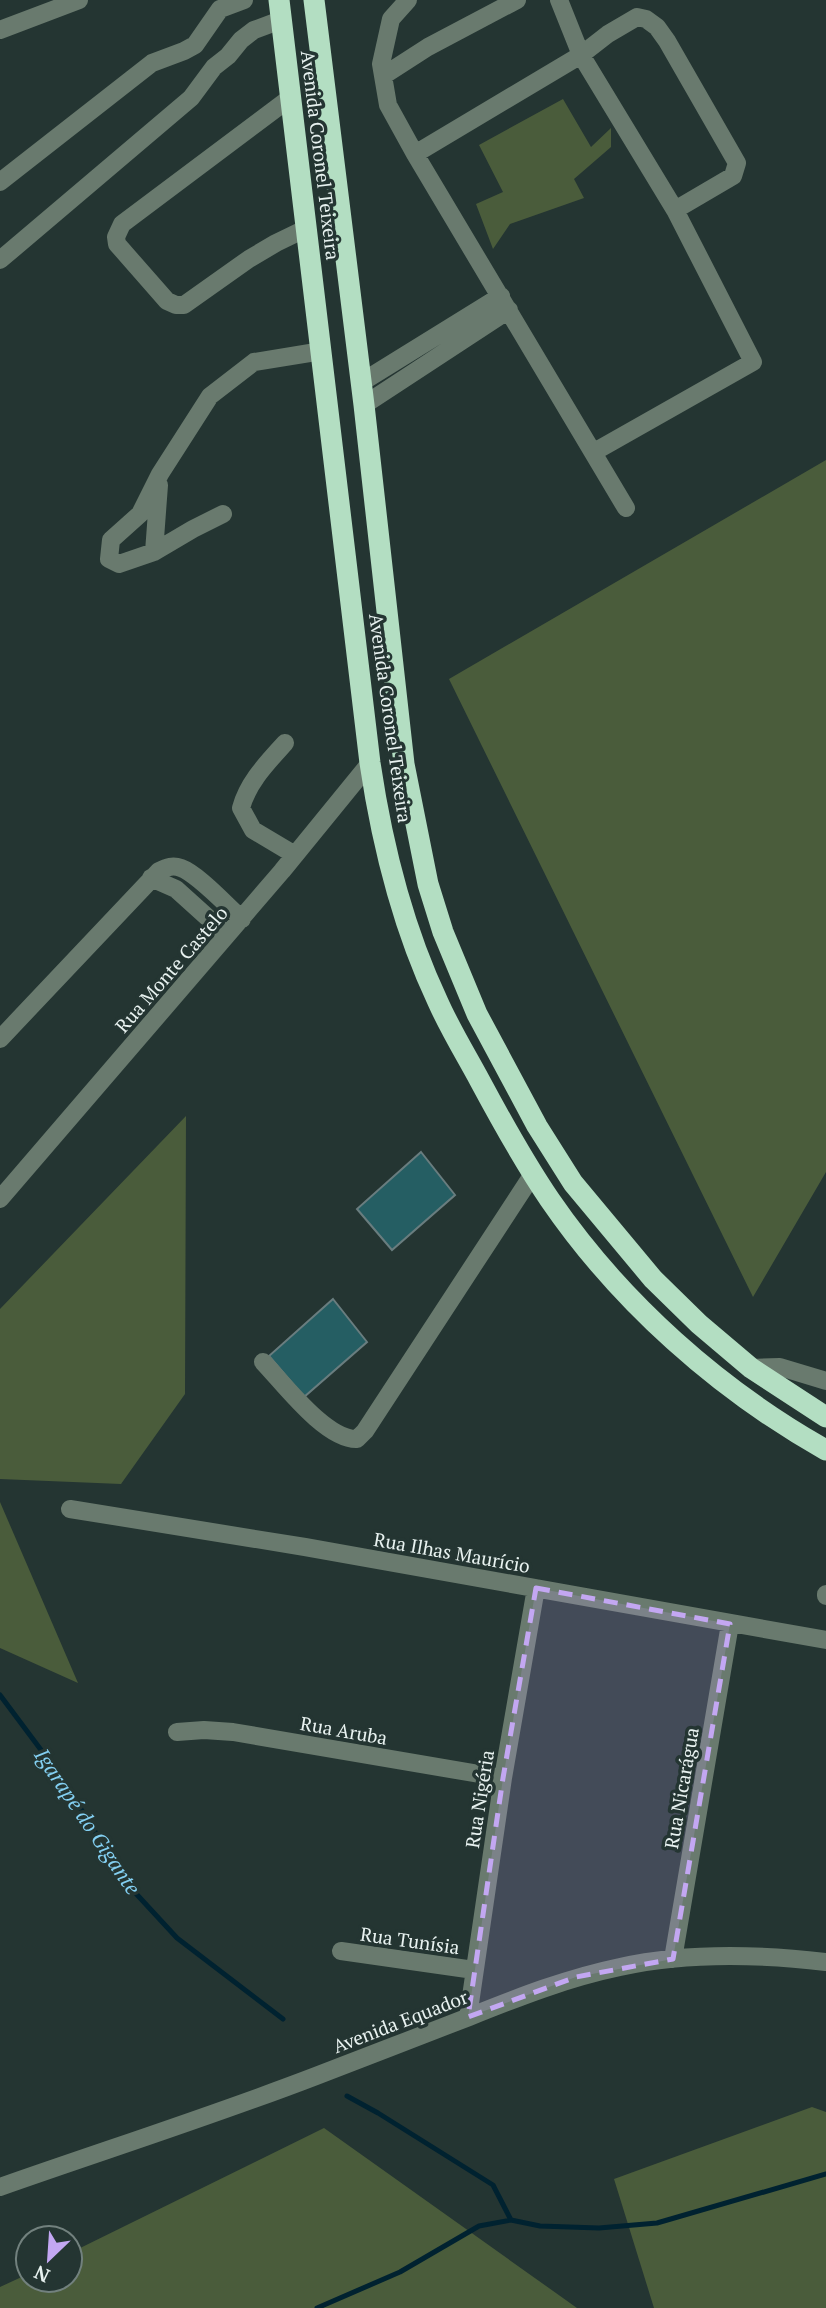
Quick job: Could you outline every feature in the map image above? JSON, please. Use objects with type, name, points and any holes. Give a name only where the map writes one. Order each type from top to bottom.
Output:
[{"type":"highway","name":"Avenida Coronel Teixeira","points":[[314,0],[365,405],[404,764],[428,884],[457,968],[483,1025],[537,1126],[573,1183],[653,1279],[699,1324],[751,1368],[826,1417]]},
{"type":"highway","name":"Avenida Coronel Teixeira","points":[[280,10],[370,763],[376,801],[413,938],[438,1002],[533,1174],[600,1264],[643,1311],[690,1354],[783,1426],[826,1450]]},
{"type":"street","points":[[0,30],[79,0]]},
{"type":"street","points":[[0,182],[152,63],[195,45],[220,9],[244,0]]},
{"type":"street","points":[[408,0],[391,19],[381,64],[388,105],[626,509]]},
{"type":"street","points":[[383,76],[428,47],[517,0]]},
{"type":"street","points":[[559,0],[581,55],[675,210],[753,362],[593,452]]},
{"type":"street","points":[[0,260],[191,98],[214,67],[228,56],[241,40],[280,10]]},
{"type":"street","points":[[415,154],[581,55],[608,34],[637,18],[646,19],[657,27],[667,41],[737,163],[733,176],[675,210]]},
{"type":"street","points":[[290,98],[122,225],[116,237],[117,244],[167,301],[184,306],[249,259],[307,228]]},
{"type":"street","points":[[362,382],[505,303]]},
{"type":"street","points":[[365,405],[505,303]]},
{"type":"street","points":[[223,514],[154,552],[119,564],[109,559],[111,540],[140,514],[160,474],[210,396],[254,362],[322,351]]},
{"type":"street","points":[[154,552],[160,474]]},
{"type":"street","points":[[285,743],[245,794],[241,808],[253,830],[295,855]]},
{"type":"street","name":"Rua Monte Castelo","points":[[0,1199],[242,919],[370,763]]},
{"type":"street","points":[[0,1039],[151,878],[168,867],[178,867],[189,872],[242,919]]},
{"type":"street","points":[[151,878],[176,889],[227,935]]},
{"type":"street","points":[[263,1362],[318,1420],[348,1439],[358,1439],[533,1174]]},
{"type":"street","points":[[751,1368],[780,1367],[826,1381]]},
{"type":"street","name":"Rua Ilhas Maurício","points":[[70,1509],[305,1546],[826,1640]]},
{"type":"street","name":"Rua Nigéria","points":[[468,2017],[503,1778],[536,1588]]},
{"type":"street","name":"Rua Nicarágua","points":[[673,1959],[730,1624]]},
{"type":"street","name":"Rua Aruba","points":[[177,1732],[233,1732],[503,1778]]},
{"type":"street","name":"Rua Tunísia","points":[[341,1951],[474,1970]]},
{"type":"street","name":"Avenida Equador","points":[[0,2187],[316,2076],[522,1995],[576,1977],[622,1966],[673,1959],[735,1956],[826,1962]]},
{"type":"highlighted area","points":[[536,1588],[730,1624],[673,1959],[576,1977],[468,2017],[503,1778]]},
{"type":"green space","points":[[563,99],[591,147],[611,128],[611,147],[574,179],[584,198],[510,224],[493,249],[476,204],[503,192],[479,145]]},
{"type":"green space","points":[[826,460],[826,1172],[753,1297],[449,679]]},
{"type":"green space","points":[[186,1116],[185,1394],[121,1484],[0,1479],[0,1309]]},
{"type":"green space","points":[[0,1502],[78,1683],[0,1648]]},
{"type":"green space","points":[[812,2107],[826,2112],[826,2308],[654,2308],[614,2179]]},
{"type":"green space","points":[[324,2128],[577,2308],[0,2308],[0,2287],[14,2280],[14,2294],[84,2294],[84,2246]]},
{"type":"building","points":[[421,1152],[455,1195],[392,1250],[357,1209]]},
{"type":"building","points":[[333,1299],[367,1342],[304,1397],[269,1356]]},
{"type":"waterway","name":"Igarapé do Gigante","points":[[0,1695],[59,1774],[129,1886],[177,1938],[283,2019]]},
{"type":"waterway","points":[[347,2096],[493,2185],[511,2220]]},
{"type":"waterway","points":[[317,2308],[400,2272],[479,2226],[511,2220],[540,2226],[599,2228],[657,2223],[826,2174]]}]
